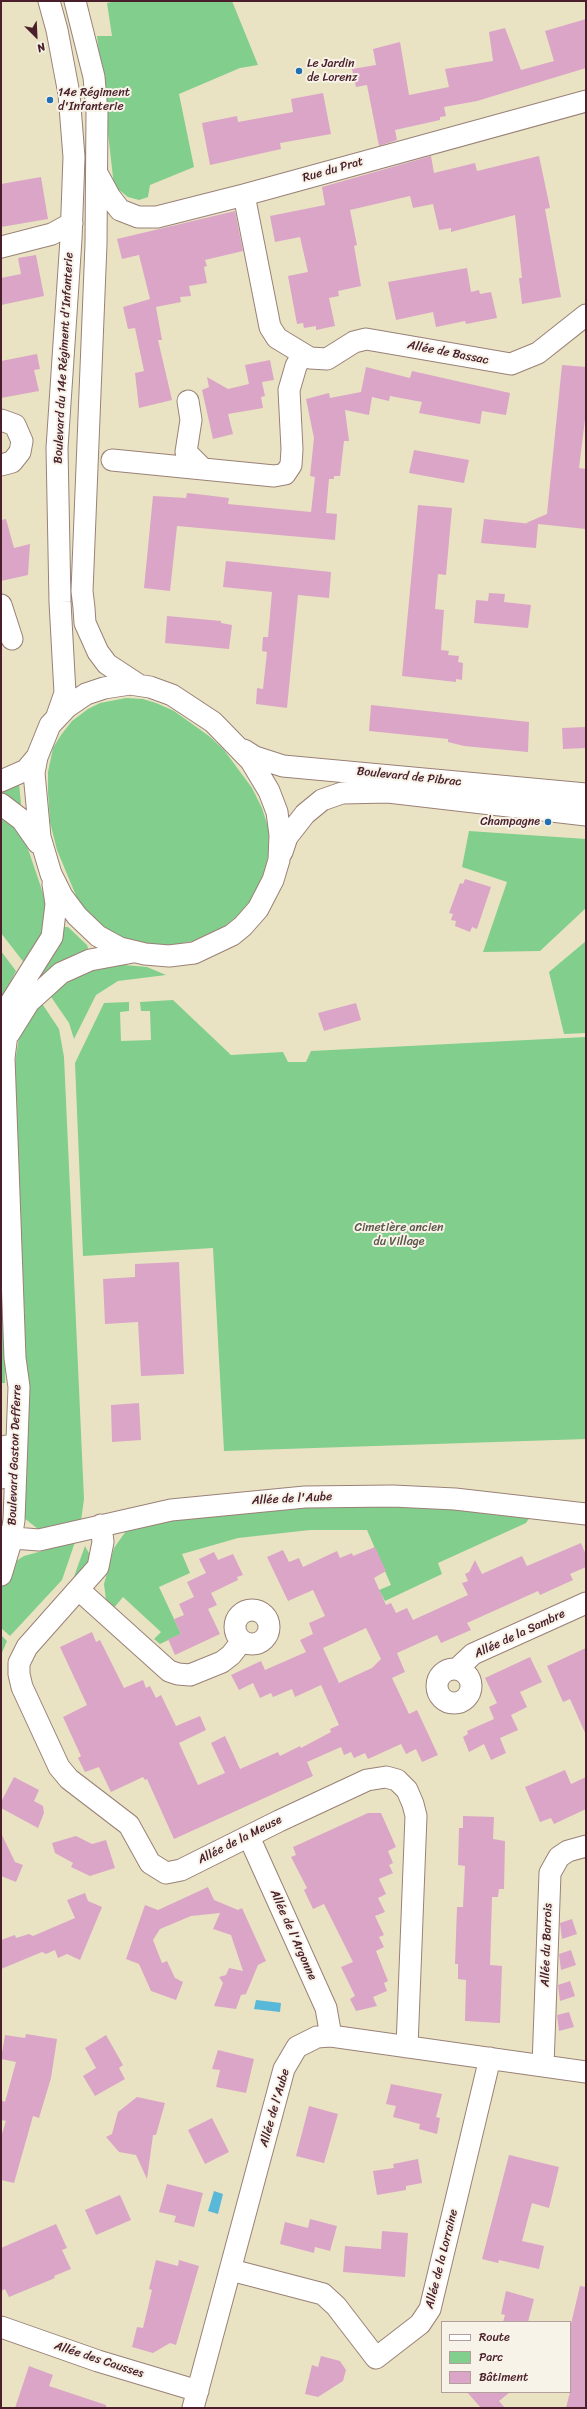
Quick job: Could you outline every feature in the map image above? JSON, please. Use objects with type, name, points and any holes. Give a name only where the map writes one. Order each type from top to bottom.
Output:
[{"type":"street","name":"Boulevard du 14e Régiment d'Infanterie","points":[[49,1],[57,30],[69,94],[74,157],[72,223],[56,448],[60,602],[65,693],[58,716]]},
{"type":"street","points":[[75,1],[94,77],[97,112],[98,175],[82,597],[85,623],[98,652],[107,664],[141,686]]},
{"type":"street","name":"Rue du Prat","points":[[98,175],[114,204],[126,213],[138,217],[174,213],[586,101]]},
{"type":"street","name":"Allée de Bassac","points":[[244,195],[270,327],[277,338],[302,355],[316,360],[327,359],[354,342],[366,338],[511,364],[538,353],[586,315]]},
{"type":"street","points":[[1,247],[52,234],[72,223]]},
{"type":"street","points":[[112,460],[274,476],[282,475],[288,471],[291,465],[292,449],[289,390],[296,366],[302,355]]},
{"type":"street","points":[[188,401],[192,420],[186,452],[203,469]]},
{"type":"street","points":[[1,420],[10,422],[19,430],[22,446],[12,462],[1,465]]},
{"type":"street","points":[[22,446],[56,448]]},
{"type":"street","points":[[1,605],[12,639]]},
{"type":"street","points":[[1,781],[26,770],[36,757],[44,737],[58,716],[71,704],[95,690],[117,685],[141,686],[161,690],[184,701],[213,722],[237,745],[258,771],[274,804],[280,834],[279,860],[273,880],[258,908],[242,926],[222,941],[194,953],[180,955],[134,952],[109,943],[88,928],[69,907],[51,874],[43,851],[34,795],[36,757]]},
{"type":"street","name":"Boulevard de Pibrac","points":[[237,745],[255,757],[283,766],[586,794]]},
{"type":"street","name":"Boulevard de Pibrac","points":[[279,860],[287,837],[305,814],[322,800],[342,793],[388,792],[586,815]]},
{"type":"street","points":[[1,804],[22,820],[43,851]]},
{"type":"street","name":"Boulevard Gaston Defferre","points":[[1,1575],[6,1538],[14,1520],[19,1387],[15,1358],[4,1077],[4,1040],[11,1002],[52,937],[56,904],[51,874]]},
{"type":"street","name":"Boulevard Gaston Defferre","points":[[4,1040],[29,1002],[61,973],[90,960],[134,952]]},
{"type":"street","name":"Boulevard Gaston Defferre","points":[[1,1478],[3,1447],[15,1358]]},
{"type":"street","name":"Allée de l'Aube","points":[[6,1538],[39,1540],[101,1524],[171,1510],[217,1504],[338,1496],[455,1500],[586,1514]]},
{"type":"street","name":"Allée de la Meuse","points":[[101,1524],[103,1542],[101,1562],[79,1590],[27,1647],[20,1658],[18,1668],[22,1687],[63,1773],[128,1825],[150,1863],[160,1871],[173,1872],[181,1870],[367,1780],[378,1777],[391,1778],[407,1790],[416,1816],[407,2047]]},
{"type":"street","points":[[79,1590],[168,1671],[184,1676],[195,1674],[227,1659],[242,1641]]},
{"type":"street","name":"Allée de la Sambre","points":[[457,1669],[473,1654],[586,1604]]},
{"type":"street","name":"Allée de l'Argonne","points":[[249,1837],[326,2008],[332,2036]]},
{"type":"street","name":"Allée du Barrois","points":[[543,2066],[550,1873],[556,1861],[564,1854],[586,1846]]},
{"type":"street","name":"Allée de l'Aube","points":[[196,2399],[288,2060],[304,2042],[317,2037],[332,2036],[586,2072]]},
{"type":"street","name":"Allée de la Lorraine","points":[[231,2270],[323,2294],[336,2306],[376,2358],[420,2324],[430,2309],[490,2058]]},
{"type":"street","name":"Allée des Causses","points":[[1,2327],[98,2361],[196,2399]]},
{"type":"green space","points":[[116,1],[232,1],[258,65],[240,68],[179,94],[194,167],[150,185],[148,197],[139,200],[128,197],[114,186],[97,36],[112,36],[107,3]]},
{"type":"green space","points":[[126,698],[143,699],[174,711],[209,736],[224,750],[252,788],[262,808],[269,830],[268,856],[263,880],[251,900],[237,916],[215,934],[199,940],[166,946],[150,945],[118,937],[105,929],[85,909],[77,898],[57,850],[50,822],[48,792],[48,772],[53,748],[72,721],[88,709],[100,703]]},
{"type":"green space","points":[[19,783],[20,805],[1,796],[1,787]]},
{"type":"green space","points":[[1,810],[25,840],[47,905],[45,928],[25,964],[1,933]]},
{"type":"green space","points":[[469,831],[586,839],[586,908],[540,951],[483,952],[507,882],[462,867]]},
{"type":"green space","points":[[63,927],[68,927],[87,945],[89,951],[41,976]]},
{"type":"green space","points":[[586,941],[586,1033],[564,1034],[549,972]]},
{"type":"green space","points":[[1,951],[16,971],[1,1000]]},
{"type":"green space","points":[[124,965],[147,967],[166,975],[118,981],[96,995],[74,1039],[69,1023],[47,991],[61,981],[104,966]]},
{"type":"green space","points":[[39,999],[59,1029],[64,1057],[84,1499],[81,1521],[49,1529],[38,1529],[24,1518],[25,1324],[14,1068],[20,1032]]},
{"type":"green space","name":"Cimetière ancien du Village","points":[[173,1000],[231,1055],[283,1052],[288,1062],[306,1062],[311,1051],[586,1037],[586,1439],[224,1451],[213,1248],[83,1256],[75,1063],[104,1003],[129,1002],[129,1011],[120,1012],[121,1041],[151,1040],[150,1011],[141,1011],[140,1002]]},
{"type":"green space","points":[[1,1232],[6,1336],[5,1383],[1,1383]]},
{"type":"green space","points":[[322,1505],[434,1507],[530,1517],[526,1523],[438,1563],[442,1574],[385,1601],[379,1590],[391,1585],[367,1530],[310,1530],[238,1538],[182,1554],[190,1573],[159,1587],[181,1634],[160,1644],[154,1639],[161,1632],[123,1597],[113,1609],[106,1600],[104,1584],[114,1548],[126,1531],[155,1522]]},
{"type":"green space","points":[[75,1542],[62,1580],[10,1636],[1,1628],[1,1589],[13,1563],[24,1556]]},
{"type":"green space","points":[[85,1546],[91,1557],[90,1563],[71,1585]]},
{"type":"green space","points":[[1,1635],[7,1641],[1,1655]]},
{"type":"water","points":[[256,2000],[281,2003],[280,2012],[254,2009]]},
{"type":"water","points":[[214,2191],[223,2194],[218,2214],[208,2211]]},
{"type":"building","points":[[586,19],[586,68],[477,101],[444,107],[446,116],[440,117],[440,120],[395,130],[397,140],[379,146],[367,85],[356,87],[352,69],[376,65],[373,49],[400,42],[409,95],[449,87],[445,69],[493,61],[489,32],[505,28],[521,70],[554,61],[545,31]]},
{"type":"building","points":[[323,93],[331,134],[280,143],[281,149],[210,165],[202,123],[237,116],[238,122],[293,112],[291,99]]},
{"type":"building","points":[[431,156],[434,173],[475,163],[477,171],[539,156],[550,208],[545,209],[561,297],[522,304],[519,278],[522,278],[515,215],[451,232],[451,228],[439,230],[433,204],[413,208],[410,196],[350,210],[357,245],[354,246],[361,286],[338,291],[339,296],[329,298],[335,326],[316,330],[316,326],[304,328],[303,323],[297,324],[288,276],[308,272],[300,237],[275,242],[270,216],[325,205],[322,187]]},
{"type":"building","points":[[41,177],[48,219],[1,227],[1,184]]},
{"type":"building","points":[[235,211],[243,251],[205,260],[207,266],[204,267],[207,283],[189,286],[191,296],[180,297],[181,302],[156,307],[162,340],[158,340],[172,400],[139,408],[135,373],[144,371],[135,328],[128,329],[123,307],[150,299],[139,255],[122,259],[117,239]]},
{"type":"building","points":[[36,255],[44,296],[1,305],[1,278],[21,274],[18,258]]},
{"type":"building","points":[[467,268],[471,292],[479,290],[480,294],[491,292],[497,318],[466,324],[465,321],[436,327],[433,312],[396,320],[388,282]]},
{"type":"building","points":[[37,354],[40,369],[34,370],[39,391],[1,398],[1,361]]},
{"type":"building","points":[[270,360],[274,380],[262,382],[265,396],[261,397],[263,408],[228,414],[233,434],[213,439],[202,390],[209,387],[207,377],[228,389],[249,384],[245,365]]},
{"type":"building","points":[[562,365],[586,367],[586,411],[579,468],[586,469],[586,529],[538,524],[536,548],[481,543],[484,519],[532,524],[526,523],[547,514]]},
{"type":"building","points":[[366,367],[410,378],[412,371],[510,393],[506,415],[482,411],[480,424],[419,413],[422,402],[390,396],[389,401],[372,397],[369,415],[345,410],[349,441],[344,441],[340,476],[334,476],[334,479],[329,479],[326,513],[337,514],[335,540],[177,526],[170,591],[144,588],[153,496],[186,498],[187,493],[229,498],[228,504],[311,512],[315,477],[310,476],[314,438],[306,399],[329,393],[330,398],[361,392]]},
{"type":"building","points":[[414,450],[469,460],[464,483],[409,473]]},
{"type":"building","points":[[418,505],[452,508],[446,575],[438,574],[435,609],[444,610],[441,650],[449,651],[448,655],[459,656],[458,662],[463,663],[462,680],[456,679],[456,682],[402,676]]},
{"type":"building","points":[[6,519],[14,548],[30,544],[28,575],[1,581],[1,520]]},
{"type":"building","points":[[226,561],[331,572],[329,598],[298,595],[287,708],[256,704],[257,688],[263,689],[267,652],[262,651],[263,637],[268,637],[272,592],[223,587]]},
{"type":"building","points":[[489,593],[505,594],[504,602],[531,605],[528,628],[474,623],[476,600],[488,601]]},
{"type":"building","points":[[167,616],[221,621],[221,623],[232,625],[229,649],[165,643]]},
{"type":"building","points":[[371,705],[529,722],[528,752],[464,746],[448,742],[448,739],[369,731]]},
{"type":"building","points":[[586,727],[586,748],[563,749],[562,728]]},
{"type":"building","points":[[465,879],[491,887],[477,929],[472,927],[470,932],[455,926],[456,921],[451,920],[453,914],[449,913],[460,883],[463,884]]},
{"type":"building","points":[[356,1003],[361,1020],[324,1031],[318,1013]]},
{"type":"building","points":[[179,1262],[184,1374],[141,1376],[138,1322],[105,1324],[103,1279],[135,1277],[135,1264]]},
{"type":"building","points":[[139,1403],[141,1440],[112,1442],[111,1405]]},
{"type":"building","points":[[581,1543],[586,1555],[586,1567],[570,1574],[573,1580],[540,1595],[538,1591],[467,1623],[471,1630],[441,1643],[437,1635],[397,1653],[405,1672],[392,1678],[409,1714],[417,1710],[438,1755],[422,1762],[416,1749],[406,1754],[401,1744],[368,1759],[365,1753],[354,1758],[351,1752],[344,1755],[341,1747],[307,1762],[313,1776],[174,1839],[147,1779],[145,1780],[143,1777],[111,1792],[99,1767],[85,1772],[78,1758],[81,1756],[63,1717],[87,1705],[60,1647],[92,1632],[96,1642],[100,1640],[124,1688],[143,1680],[146,1688],[150,1686],[156,1698],[161,1695],[176,1726],[200,1716],[206,1730],[179,1743],[198,1785],[225,1773],[211,1743],[225,1736],[240,1769],[278,1752],[280,1756],[300,1746],[301,1748],[331,1732],[330,1729],[339,1725],[321,1685],[295,1697],[292,1689],[273,1697],[271,1693],[260,1698],[253,1683],[239,1690],[231,1675],[261,1661],[265,1670],[306,1652],[300,1640],[313,1634],[309,1623],[325,1616],[313,1590],[288,1601],[267,1557],[283,1550],[289,1562],[299,1558],[303,1567],[337,1551],[340,1558],[352,1553],[353,1556],[375,1547],[386,1571],[374,1578],[386,1605],[391,1603],[396,1613],[407,1608],[413,1620],[468,1595],[462,1583],[468,1581],[465,1574],[469,1572],[475,1560],[482,1574],[522,1556],[527,1566]],"holes":[[[366,1628],[381,1659],[372,1668],[339,1683],[323,1648]]]},
{"type":"building","points":[[214,1552],[218,1560],[233,1554],[243,1575],[237,1577],[238,1580],[211,1593],[217,1605],[208,1609],[220,1634],[175,1655],[168,1639],[181,1634],[174,1619],[184,1615],[179,1604],[194,1597],[187,1582],[206,1573],[199,1559]]},
{"type":"building","points":[[586,1648],[586,1735],[570,1699],[563,1702],[547,1666]]},
{"type":"building","points":[[530,1657],[542,1682],[520,1692],[527,1707],[511,1715],[518,1730],[500,1738],[506,1753],[491,1760],[484,1744],[469,1752],[463,1737],[468,1734],[467,1731],[494,1719],[489,1707],[497,1703],[485,1678]]},
{"type":"building","points":[[565,1770],[571,1784],[586,1777],[586,1809],[554,1824],[551,1818],[540,1822],[525,1787]]},
{"type":"building","points":[[14,1777],[39,1790],[34,1801],[43,1806],[44,1813],[38,1828],[1,1808],[1,1802]]},
{"type":"building","points":[[368,1813],[381,1813],[396,1847],[388,1851],[393,1863],[389,1865],[393,1873],[379,1879],[386,1894],[378,1898],[385,1912],[375,1916],[384,1935],[379,1937],[384,1947],[376,1951],[388,1981],[384,1983],[387,1991],[373,1997],[377,2006],[356,2011],[350,1999],[355,1996],[341,1967],[353,1962],[324,1904],[313,1909],[304,1890],[307,1888],[291,1857],[296,1855],[293,1847]]},
{"type":"building","points":[[463,1816],[494,1817],[493,1839],[505,1841],[504,1889],[499,1889],[498,1897],[492,1897],[490,1965],[502,1966],[500,2023],[465,2021],[466,1980],[458,1979],[458,1964],[455,1964],[457,1907],[463,1907],[465,1866],[458,1865],[459,1828],[463,1828]]},
{"type":"building","points":[[1,1833],[15,1862],[23,1865],[16,1882],[1,1876]]},
{"type":"building","points":[[76,1836],[92,1844],[106,1840],[115,1868],[90,1876],[71,1867],[73,1863],[55,1853],[52,1843]]},
{"type":"building","points":[[208,1887],[214,1900],[238,1910],[242,1908],[266,1961],[258,1965],[246,1994],[241,1995],[236,2009],[214,2006],[223,1983],[219,1977],[226,1975],[229,1968],[243,1971],[231,1935],[213,1929],[220,1913],[191,1916],[160,1929],[153,1940],[162,1963],[167,1961],[175,1978],[183,1982],[176,2000],[151,1991],[139,1964],[126,1959],[145,1905],[158,1910]]},
{"type":"building","points":[[85,1893],[88,1901],[102,1907],[80,1960],[67,1954],[58,1958],[55,1950],[46,1954],[42,1952],[1,1969],[1,1940],[15,1935],[16,1938],[29,1934],[33,1936],[75,1918],[67,1900]]},
{"type":"building","points":[[572,1919],[577,1934],[562,1939],[560,1923]]},
{"type":"building","points":[[571,1950],[576,1965],[561,1970],[559,1954]]},
{"type":"building","points":[[570,1981],[575,1996],[560,2001],[558,1985]]},
{"type":"building","points":[[569,2012],[574,2027],[559,2031],[557,2015]]},
{"type":"building","points":[[26,2034],[57,2039],[51,2078],[39,2118],[33,2116],[14,2183],[1,2180],[1,2137],[6,2121],[1,2120],[1,2100],[5,2102],[16,2062],[1,2059],[5,2035],[25,2038]]},
{"type":"building","points":[[106,2035],[123,2065],[119,2068],[125,2079],[95,2096],[83,2076],[96,2068],[85,2048]]},
{"type":"building","points":[[218,2050],[254,2059],[246,2093],[216,2087],[220,2070],[212,2069]]},
{"type":"building","points":[[391,2084],[442,2094],[436,2117],[440,2118],[437,2134],[419,2129],[420,2124],[393,2117],[396,2106],[386,2104]]},
{"type":"building","points":[[137,2097],[165,2103],[156,2135],[153,2135],[147,2179],[136,2155],[119,2152],[106,2137],[112,2134],[118,2112]]},
{"type":"building","points":[[309,2106],[338,2114],[324,2163],[296,2156]]},
{"type":"building","points":[[212,2118],[229,2152],[205,2164],[188,2130]]},
{"type":"building","points":[[509,2155],[559,2167],[549,2208],[532,2203],[522,2241],[544,2246],[539,2269],[499,2260],[498,2263],[482,2259]]},
{"type":"building","points":[[418,2159],[422,2183],[406,2186],[406,2190],[377,2195],[373,2171],[394,2168],[393,2164]]},
{"type":"building","points":[[167,2184],[203,2193],[194,2227],[174,2222],[176,2216],[159,2212]]},
{"type":"building","points":[[120,2195],[131,2220],[96,2235],[85,2210]]},
{"type":"building","points":[[310,2219],[337,2226],[330,2251],[315,2247],[314,2253],[280,2244],[285,2222],[308,2228]]},
{"type":"building","points":[[56,2224],[67,2248],[62,2250],[71,2269],[54,2276],[55,2278],[9,2297],[5,2289],[1,2291],[1,2248]]},
{"type":"building","points":[[382,2231],[408,2233],[405,2277],[343,2272],[345,2246],[381,2249]]},
{"type":"building","points":[[156,2260],[178,2266],[179,2260],[199,2266],[176,2345],[170,2343],[153,2353],[132,2347],[137,2327],[143,2328],[152,2290],[149,2289]]},
{"type":"building","points":[[580,2286],[586,2287],[586,2408],[566,2408],[571,2393],[571,2324]]},
{"type":"building","points":[[506,2291],[534,2299],[528,2321],[503,2321],[505,2315],[501,2314]]},
{"type":"building","points":[[321,2356],[340,2361],[346,2370],[343,2381],[318,2397],[305,2394],[312,2365],[318,2367]]},
{"type":"building","points":[[29,2366],[53,2375],[49,2386],[106,2405],[106,2408],[15,2408]]},
{"type":"building","points":[[468,2393],[509,2393],[499,2401],[505,2408],[481,2408]]},
{"type":"place","name":"Le Jardin de Lorenz","points":[[299,71]]},
{"type":"place","name":"14e Régiment d'Infanterie","points":[[50,100]]},
{"type":"place","name":"Champagne","points":[[548,822]]}]
